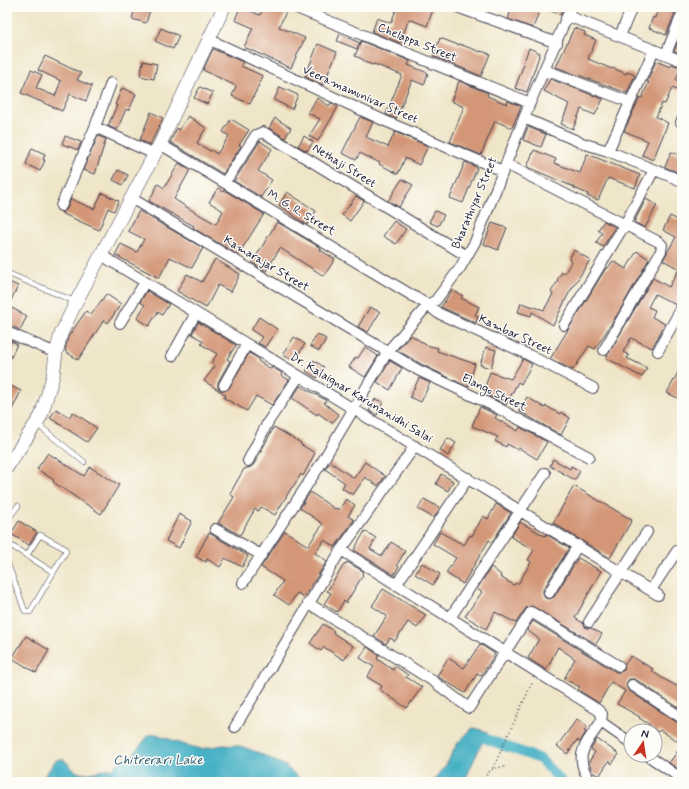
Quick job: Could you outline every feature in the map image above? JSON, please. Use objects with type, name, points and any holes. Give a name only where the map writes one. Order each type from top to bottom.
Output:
[{"type":"street","points":[[7,467],[41,416],[53,376],[56,353],[61,334],[76,302],[157,149],[224,7]]},
{"type":"street","name":"Chelappa Street","points":[[294,7],[530,103]]},
{"type":"street","points":[[457,7],[557,44]]},
{"type":"street","points":[[620,36],[632,7]]},
{"type":"street","points":[[570,11],[620,36],[682,61]]},
{"type":"street","name":"Bharathiyar Street","points":[[243,583],[322,462],[353,408],[388,352],[428,305],[436,300],[467,256],[475,242],[530,103],[557,44],[570,11]]},
{"type":"street","points":[[666,54],[682,14]]},
{"type":"street","name":"Veeramamunivar Street","points":[[208,39],[385,121],[504,168],[625,224],[659,242],[662,245],[661,252],[604,350]]},
{"type":"street","points":[[608,152],[654,50]]},
{"type":"street","points":[[545,70],[630,102]]},
{"type":"street","points":[[61,206],[95,127],[111,83]]},
{"type":"street","points":[[524,118],[582,143],[682,181]]},
{"type":"street","name":"M. G. R. Street","points":[[95,127],[157,149],[225,182],[428,305]]},
{"type":"street","name":"Nethaji Street","points":[[225,182],[256,134],[263,132],[334,174],[425,232],[467,256]]},
{"type":"street","points":[[564,325],[625,224],[654,170]]},
{"type":"street","name":"Kamarajar Street","points":[[131,198],[388,352]]},
{"type":"street","name":"Dr. Kalaignar Karunanidhi Salai","points":[[101,255],[655,592],[677,551]]},
{"type":"street","points":[[120,323],[145,282]]},
{"type":"street","name":"Kambar Street","points":[[428,305],[438,313],[527,354],[593,388]]},
{"type":"street","points":[[658,351],[682,307]]},
{"type":"street","points":[[172,356],[196,313]]},
{"type":"street","points":[[7,332],[56,353]]},
{"type":"street","points":[[224,385],[247,344]]},
{"type":"street","name":"Elango Street","points":[[388,352],[418,370],[494,406],[589,457]]},
{"type":"street","points":[[248,460],[268,422],[299,376]]},
{"type":"street","points":[[235,727],[341,550],[415,446]]},
{"type":"street","points":[[450,618],[545,473]]},
{"type":"street","points":[[396,584],[468,478]]},
{"type":"street","points":[[215,529],[261,556]]},
{"type":"street","points":[[589,622],[647,532]]},
{"type":"street","points":[[549,593],[578,545]]},
{"type":"street","points":[[341,550],[601,712],[601,722],[583,749],[581,758],[582,768],[591,782]]},
{"type":"street","points":[[308,603],[433,681],[469,708],[504,652],[532,612],[619,666]]},
{"type":"street","points":[[632,686],[682,718]]},
{"type":"street","points":[[601,722],[623,737]]},
{"type":"street","points":[[658,763],[682,780]]},
{"type":"lane","points":[[7,273],[76,302]]},
{"type":"lane","points":[[36,423],[84,462]]},
{"type":"lane","points":[[7,520],[18,506]]},
{"type":"lane","points":[[7,562],[24,611],[30,612],[65,553],[64,548],[40,535],[27,555]]},
{"type":"lane","points":[[7,543],[53,572]]},
{"type":"path","points":[[482,782],[493,768],[497,760],[537,672]]},
{"type":"path","points":[[493,768],[506,767]]},
{"type":"water","points":[[475,728],[487,732],[464,782],[434,782],[447,764],[457,744],[471,729]]},
{"type":"water","name":"Chitrerari Lake","points":[[156,734],[185,745],[202,749],[222,745],[240,746],[257,752],[285,766],[304,782],[40,782],[56,760],[63,759],[74,770],[83,774],[112,769],[125,757],[130,758],[149,735]]},
{"type":"building","points":[[135,7],[151,7],[146,23],[132,19]]},
{"type":"building","points":[[240,7],[260,15],[264,7],[275,7],[286,12],[279,27],[305,38],[291,68],[244,47],[253,28],[235,20]]},
{"type":"building","points":[[397,7],[434,7],[427,26],[409,19],[400,43],[372,32],[377,18],[391,23]]},
{"type":"building","points":[[512,7],[525,7],[539,12],[533,28],[508,19]]},
{"type":"building","points":[[541,7],[564,7],[561,15]]},
{"type":"building","points":[[659,7],[675,13],[666,35],[649,28]]},
{"type":"building","points":[[161,28],[179,36],[173,49],[155,41]]},
{"type":"building","points":[[574,28],[585,32],[584,35],[596,40],[588,59],[626,74],[627,72],[635,75],[627,93],[556,67]]},
{"type":"building","points":[[682,32],[682,54],[674,51]]},
{"type":"building","points":[[340,34],[360,43],[357,49],[337,41]]},
{"type":"building","points":[[440,38],[490,54],[481,76],[433,56]]},
{"type":"building","points":[[361,41],[410,61],[408,65],[428,73],[424,85],[412,80],[396,119],[386,114],[402,75],[374,64],[364,62],[364,60],[355,56]]},
{"type":"building","points":[[318,44],[337,52],[323,85],[305,77]]},
{"type":"building","points":[[529,48],[540,53],[527,92],[515,88]]},
{"type":"building","points":[[213,49],[243,62],[241,66],[263,76],[250,104],[232,96],[236,86],[203,70]]},
{"type":"building","points":[[45,56],[81,73],[77,80],[92,86],[86,101],[70,94],[62,111],[21,93],[31,70],[42,75],[36,88],[55,96],[61,81],[38,70]]},
{"type":"building","points":[[143,61],[157,64],[154,79],[140,76]]},
{"type":"building","points":[[656,61],[670,67],[671,64],[681,67],[676,80],[682,82],[682,92],[672,88],[665,104],[662,103],[656,117],[668,123],[653,160],[642,155],[648,141],[624,131],[640,97],[642,98]]},
{"type":"building","points":[[550,79],[603,99],[595,115],[581,109],[573,129],[561,124],[569,104],[544,91]]},
{"type":"building","points":[[459,81],[488,93],[487,96],[507,104],[508,101],[521,106],[512,128],[495,121],[481,155],[450,142],[464,107],[451,101]]},
{"type":"building","points":[[200,87],[213,93],[207,104],[194,98]]},
{"type":"building","points":[[280,87],[298,95],[292,109],[274,100]]},
{"type":"building","points":[[122,88],[136,94],[129,111],[126,109],[117,130],[108,126]]},
{"type":"building","points":[[317,98],[329,106],[331,103],[338,107],[318,141],[309,136],[320,119],[308,113]]},
{"type":"building","points":[[151,112],[163,118],[150,145],[140,140]]},
{"type":"building","points":[[188,116],[206,128],[197,143],[217,154],[229,136],[223,132],[231,119],[249,130],[239,145],[241,146],[223,174],[170,142],[177,128],[179,130]]},
{"type":"building","points":[[360,117],[373,122],[366,137],[388,147],[395,132],[428,146],[419,165],[405,158],[398,174],[360,153],[356,160],[342,153]]},
{"type":"building","points":[[275,118],[291,128],[285,138],[269,128]]},
{"type":"building","points":[[528,127],[546,134],[541,147],[523,140]]},
{"type":"building","points":[[65,136],[81,142],[78,150],[62,144]]},
{"type":"building","points":[[98,136],[106,139],[95,174],[83,170]]},
{"type":"building","points":[[304,136],[313,142],[307,151],[298,146]]},
{"type":"building","points":[[260,141],[272,149],[258,171],[272,180],[261,197],[234,181]]},
{"type":"building","points":[[32,148],[45,154],[43,160],[45,160],[40,171],[26,164]]},
{"type":"building","points":[[534,150],[556,159],[554,163],[580,173],[587,154],[640,175],[635,188],[608,178],[598,200],[587,196],[588,194],[574,187],[527,167]]},
{"type":"building","points":[[671,152],[682,156],[677,172],[665,167]]},
{"type":"building","points":[[465,162],[477,168],[463,203],[450,198]]},
{"type":"building","points":[[179,163],[190,170],[174,199],[193,211],[216,224],[223,211],[209,202],[218,188],[223,192],[224,190],[264,214],[238,255],[193,228],[194,226],[149,201],[158,184],[164,188]]},
{"type":"building","points":[[118,170],[128,175],[123,185],[113,180]]},
{"type":"building","points":[[402,179],[413,185],[399,207],[388,201]]},
{"type":"building","points":[[287,192],[316,211],[307,225],[279,205]]},
{"type":"building","points":[[102,193],[119,201],[114,211],[108,208],[99,230],[61,213],[67,209],[71,199],[94,209]]},
{"type":"building","points":[[356,196],[364,201],[350,221],[342,215]]},
{"type":"building","points":[[646,199],[657,205],[645,228],[634,222]]},
{"type":"building","points":[[139,211],[203,248],[192,268],[170,257],[159,278],[115,255],[121,244],[137,252],[144,239],[128,231]]},
{"type":"building","points":[[435,211],[444,215],[438,226],[429,222]]},
{"type":"building","points":[[670,216],[682,222],[682,301],[678,302],[676,305],[655,294],[648,307],[655,310],[652,317],[665,324],[652,348],[631,338],[623,352],[629,355],[627,358],[647,368],[642,377],[606,358],[653,278],[669,287],[679,269],[663,260],[676,237],[663,230]]},
{"type":"building","points":[[394,221],[406,229],[396,244],[383,236]]},
{"type":"building","points":[[604,221],[615,227],[603,247],[596,243],[602,233],[598,230]]},
{"type":"building","points":[[277,222],[321,248],[320,250],[335,259],[324,276],[280,248],[266,271],[252,263]]},
{"type":"building","points":[[492,223],[507,228],[498,250],[484,244]]},
{"type":"building","points":[[574,250],[590,260],[569,293],[553,325],[532,312],[531,316],[518,312],[521,303],[544,310],[553,294],[551,292],[558,281],[557,280],[562,272],[564,274],[572,261],[569,259]]},
{"type":"building","points":[[637,251],[649,259],[619,312],[595,349],[589,346],[573,370],[550,359],[606,268],[607,269],[613,261],[626,269]]},
{"type":"building","points":[[215,259],[240,274],[231,292],[218,285],[206,308],[177,291],[187,274],[202,282]]},
{"type":"building","points":[[7,281],[18,286],[8,306],[27,316],[20,330],[7,324]]},
{"type":"building","points":[[452,290],[463,296],[461,298],[479,307],[475,315],[478,317],[476,323],[441,307]]},
{"type":"building","points":[[147,291],[169,304],[162,315],[158,312],[149,326],[137,318],[145,305],[140,302]]},
{"type":"building","points":[[106,294],[121,304],[108,323],[104,320],[78,360],[65,351],[68,337],[86,311],[91,315]]},
{"type":"building","points":[[370,307],[380,312],[368,332],[358,327]]},
{"type":"building","points":[[259,317],[277,329],[265,347],[258,343],[262,337],[251,330]]},
{"type":"building","points":[[198,322],[236,345],[227,359],[230,361],[218,382],[218,388],[221,390],[224,391],[229,388],[249,353],[271,369],[272,367],[282,373],[281,375],[289,380],[272,405],[256,396],[247,411],[224,398],[226,395],[204,381],[215,366],[211,363],[217,354],[201,344],[203,341],[192,334]]},
{"type":"building","points":[[317,334],[326,339],[319,351],[310,346]]},
{"type":"building","points":[[411,335],[426,345],[438,348],[437,351],[475,364],[468,387],[421,364],[397,350]]},
{"type":"building","points":[[294,337],[305,344],[294,361],[283,355]]},
{"type":"building","points":[[7,339],[17,344],[7,366]]},
{"type":"building","points":[[365,347],[378,356],[365,377],[349,367],[356,357],[358,358]]},
{"type":"building","points":[[486,347],[496,350],[491,368],[480,365]]},
{"type":"building","points":[[523,359],[532,364],[521,384],[518,382],[506,405],[483,393],[490,372],[511,379]]},
{"type":"building","points":[[313,360],[324,367],[317,378],[306,371]]},
{"type":"building","points":[[390,361],[402,368],[390,390],[377,382]]},
{"type":"building","points":[[682,365],[682,400],[667,393]]},
{"type":"building","points":[[419,378],[430,383],[421,402],[410,397]]},
{"type":"building","points":[[7,384],[21,391],[7,420]]},
{"type":"building","points":[[300,386],[326,400],[324,403],[339,415],[332,423],[292,398]]},
{"type":"building","points":[[527,397],[545,408],[546,406],[560,414],[561,412],[570,418],[561,435],[519,411]]},
{"type":"building","points":[[375,399],[383,402],[377,415],[369,411]]},
{"type":"building","points":[[480,407],[497,415],[495,418],[518,431],[520,427],[547,442],[537,459],[519,448],[518,450],[507,444],[506,447],[495,441],[498,437],[472,426]]},
{"type":"building","points":[[56,409],[69,417],[73,412],[97,428],[87,442],[50,418]]},
{"type":"building","points":[[274,427],[315,453],[303,476],[301,474],[275,515],[261,507],[258,511],[255,509],[240,535],[218,523],[234,497],[230,494],[244,469],[251,467],[254,464]]},
{"type":"building","points":[[448,438],[456,443],[448,456],[440,450]]},
{"type":"building","points":[[48,453],[84,476],[90,467],[119,485],[101,514],[53,482],[54,480],[37,469]]},
{"type":"building","points":[[553,459],[570,469],[571,466],[580,471],[575,480],[550,466]]},
{"type":"building","points":[[330,462],[354,478],[365,462],[385,476],[378,486],[365,477],[353,495],[342,488],[345,483],[325,469]]},
{"type":"building","points":[[441,474],[453,481],[448,491],[436,484]]},
{"type":"building","points":[[574,486],[632,520],[610,558],[553,523]]},
{"type":"building","points":[[310,492],[335,509],[336,508],[339,510],[346,499],[355,505],[348,516],[354,520],[335,547],[324,540],[315,553],[327,561],[304,597],[297,593],[289,605],[274,595],[283,581],[261,567],[285,531],[308,546],[323,524],[300,508]]},
{"type":"building","points":[[424,499],[440,508],[434,518],[418,509]]},
{"type":"building","points":[[496,504],[511,513],[492,542],[489,540],[463,584],[446,573],[456,558],[433,544],[440,532],[464,545],[470,535],[472,536],[483,516],[488,519]]},
{"type":"building","points":[[179,514],[192,521],[179,548],[166,541]]},
{"type":"building","points":[[19,521],[37,532],[29,545],[11,534]]},
{"type":"building","points":[[520,522],[545,536],[546,534],[569,548],[543,590],[545,598],[549,599],[554,597],[578,558],[601,571],[575,618],[583,623],[586,628],[591,628],[602,634],[596,644],[532,606],[526,608],[516,623],[495,612],[486,629],[465,616],[482,592],[477,589],[491,567],[501,575],[500,577],[514,585],[516,583],[518,584],[531,562],[528,560],[534,550],[511,537]]},
{"type":"building","points":[[365,531],[376,538],[370,549],[382,556],[391,542],[405,551],[397,565],[399,566],[394,575],[354,550]]},
{"type":"building","points":[[209,533],[248,556],[242,567],[225,558],[220,567],[207,559],[206,562],[196,557]]},
{"type":"building","points":[[347,562],[363,571],[363,575],[346,603],[344,601],[337,612],[324,604],[331,593],[327,591]]},
{"type":"building","points":[[422,563],[440,574],[433,585],[415,574]]},
{"type":"building","points":[[383,589],[426,615],[417,628],[408,622],[395,641],[390,638],[386,644],[374,636],[387,616],[372,606]]},
{"type":"building","points":[[533,621],[616,672],[624,670],[625,664],[631,656],[653,669],[652,671],[662,678],[682,689],[682,710],[635,679],[629,679],[626,684],[628,690],[678,723],[682,724],[682,744],[663,732],[663,723],[647,723],[639,718],[640,717],[617,704],[625,691],[611,682],[599,703],[578,690],[580,687],[564,679],[575,659],[558,647],[546,670],[528,658],[539,639],[527,630]]},
{"type":"building","points":[[323,624],[334,631],[333,633],[353,646],[344,660],[324,647],[321,651],[310,643]]},
{"type":"building","points":[[26,636],[49,650],[36,673],[12,658]]},
{"type":"building","points":[[480,644],[495,654],[481,676],[477,674],[465,693],[437,676],[448,658],[464,668]]},
{"type":"building","points":[[367,647],[379,655],[377,659],[393,670],[395,666],[408,675],[406,677],[422,687],[407,708],[380,690],[382,686],[367,677],[374,667],[360,658]]},
{"type":"building","points":[[577,719],[587,727],[584,731],[586,732],[580,742],[577,740],[567,754],[557,746]]},
{"type":"building","points":[[597,739],[619,754],[612,764],[609,761],[599,776],[592,772],[589,762],[595,752],[591,749]]},
{"type":"building","points":[[682,745],[682,767],[680,770],[669,763]]},
{"type":"waterway","points":[[484,738],[540,759],[562,782]]}]
